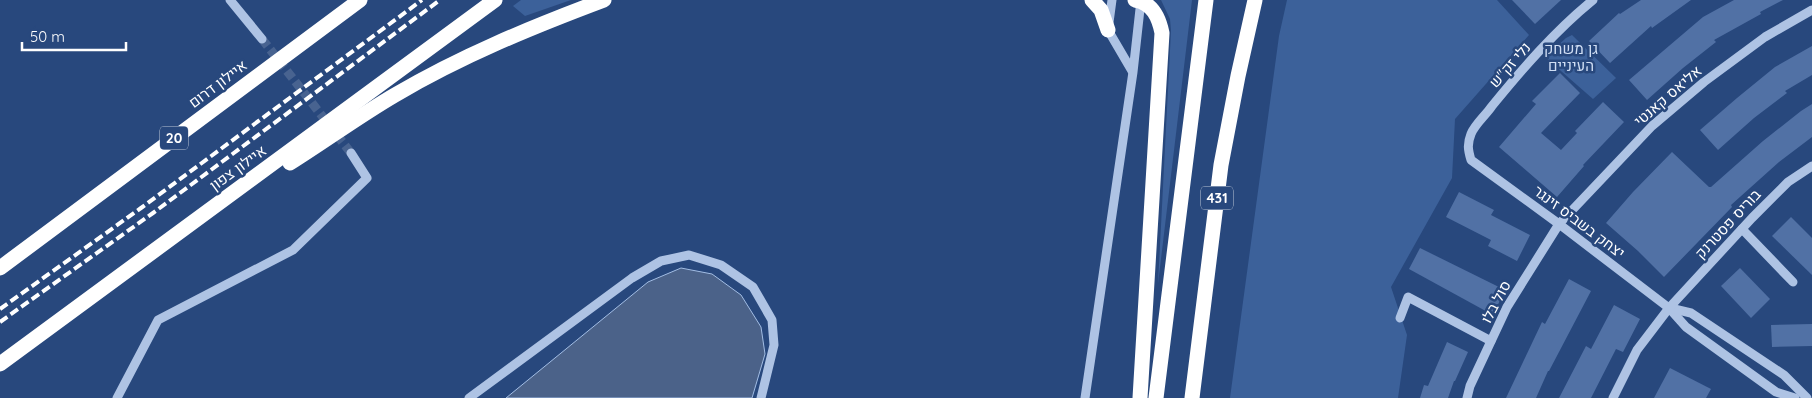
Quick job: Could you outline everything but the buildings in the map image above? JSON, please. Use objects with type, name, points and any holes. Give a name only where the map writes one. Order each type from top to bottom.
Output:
[{"type":"highway","name":"איילון צפון","points":[[0,364],[495,0]]},
{"type":"highway","points":[[162,245],[403,91],[493,44],[604,0]]},
{"type":"highway","points":[[1092,0],[1101,10],[1108,30]]},
{"type":"highway","points":[[1139,0],[1151,7],[1156,14],[1162,33],[1140,398]]},
{"type":"highway","name":"431","points":[[1156,398],[1206,0]]},
{"type":"highway","name":"431","points":[[1192,398],[1221,165],[1255,0]]},
{"type":"highway","name":"איילון דרום","points":[[0,268],[355,3]]},
{"type":"street","points":[[230,0],[262,39]]},
{"type":"street","points":[[1112,0],[1108,30],[1132,72]]},
{"type":"street","points":[[1085,398],[1132,72],[1139,0]]},
{"type":"street","name":"נלי זק\"ש","points":[[1471,160],[1467,146],[1472,132],[1509,85],[1583,3],[1593,0]]},
{"type":"street","name":"אליאס קאנטי","points":[[1559,224],[1652,126],[1704,82],[1765,37],[1812,10]]},
{"type":"street","points":[[117,398],[158,320],[293,250],[367,178],[350,154]]},
{"type":"street","name":"יצחק בשביס זינגר","points":[[1471,160],[1669,308],[1686,327],[1776,392],[1794,398]]},
{"type":"street","name":"בוריס פסטרנק","points":[[1669,308],[1788,182],[1812,166]]},
{"type":"street","name":"סול בלו","points":[[1467,398],[1470,386],[1507,307],[1559,224]]},
{"type":"street","points":[[1742,229],[1793,282]]},
{"type":"street","points":[[469,398],[632,278],[662,262],[689,255],[721,265],[753,287],[772,320],[774,345],[761,398]]},
{"type":"street","points":[[1400,318],[1408,297],[1491,341]]},
{"type":"street","points":[[1613,398],[1637,350],[1669,308]]},
{"type":"street","name":"יצחק בשביס זינגר","points":[[1669,308],[1691,313],[1784,375],[1807,398]]},
{"type":"green space","points":[[521,0],[571,0],[525,16],[513,6]]},
{"type":"green space","points":[[1161,0],[1192,0],[1158,284],[1171,31],[1170,19]]},
{"type":"green space","points":[[1287,0],[1497,0],[1529,35],[1455,119],[1452,178],[1391,287],[1407,335],[1398,398],[1230,398],[1279,36]]},
{"type":"green space","name":"גן משחק העיניים","points":[[1572,35],[1616,78],[1593,99],[1545,57]]},
{"type":"shaded area","points":[[681,268],[712,274],[741,295],[761,327],[765,354],[752,398],[506,398],[648,282]]},
{"type":"tunnel","points":[[262,39],[351,153]]},
{"type":"railway","points":[[0,309],[141,208],[422,0]]},
{"type":"railway","points":[[0,322],[153,213],[440,0]]}]
